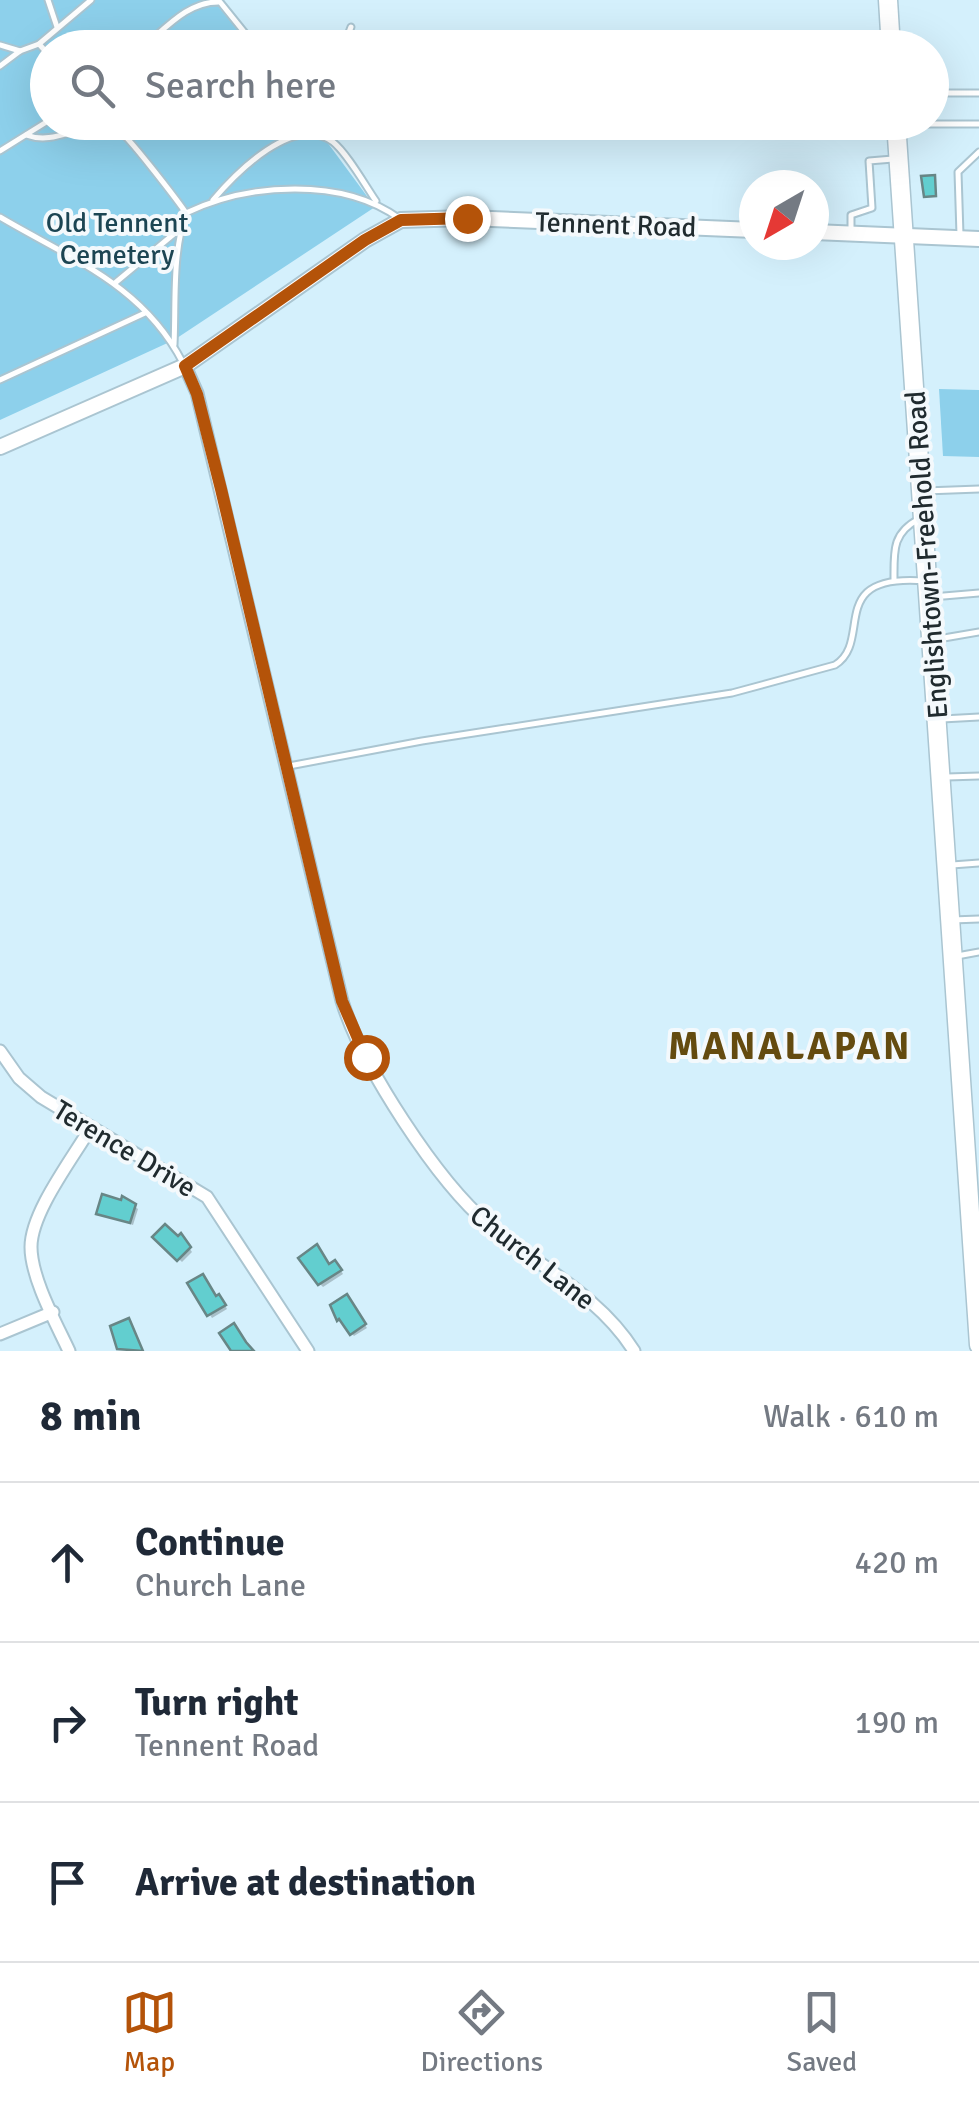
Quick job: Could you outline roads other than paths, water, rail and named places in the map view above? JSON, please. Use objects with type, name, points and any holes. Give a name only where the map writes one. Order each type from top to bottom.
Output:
[{"type":"main road","points":[[888,0],[890,30]]},
{"type":"main road","name":"Englishtown-Freehold Road","points":[[897,140],[950,920],[975,1222],[979,1345]]},
{"type":"street","name":"Tennent Road","points":[[0,446],[185,366],[365,240],[401,220],[467,218],[739,229]]},
{"type":"street","points":[[829,233],[979,238]]},
{"type":"street","name":"Church Lane","points":[[185,366],[207,432],[342,1001],[366,1057],[423,1147],[467,1206],[597,1306],[634,1351]]},
{"type":"street","name":"Terence Drive","points":[[0,1051],[28,1088],[192,1186],[212,1202],[308,1351]]},
{"type":"street","points":[[69,1351],[34,1268],[32,1241],[38,1219],[90,1127]]},
{"type":"street","points":[[0,1334],[53,1312]]},
{"type":"lane","points":[[48,0],[57,27]]},
{"type":"lane","points":[[54,30],[91,0]]},
{"type":"lane","points":[[191,8],[195,0]]},
{"type":"lane","points":[[164,30],[191,8],[219,1],[242,30]]},
{"type":"lane","points":[[0,45],[20,51]]},
{"type":"lane","points":[[0,66],[30,47]]},
{"type":"lane","points":[[949,93],[979,93]]},
{"type":"lane","points":[[949,124],[979,124]]},
{"type":"lane","points":[[0,151],[30,132]]},
{"type":"lane","points":[[26,135],[30,136]]},
{"type":"lane","points":[[131,140],[186,213]]},
{"type":"lane","points":[[213,200],[283,140]]},
{"type":"lane","points":[[325,140],[332,142],[378,203],[401,220]]},
{"type":"lane","points":[[960,238],[958,172],[979,152]]},
{"type":"lane","points":[[851,234],[852,215],[872,208],[869,161],[898,158]]},
{"type":"lane","points":[[174,345],[181,228],[186,213],[213,200],[259,192],[332,193],[378,203]]},
{"type":"lane","points":[[0,217],[115,283],[174,345],[185,366]]},
{"type":"lane","points":[[115,283],[181,228]]},
{"type":"lane","points":[[0,380],[145,313]]},
{"type":"lane","points":[[922,491],[979,489]]},
{"type":"lane","points":[[894,579],[894,547],[899,531],[923,516]]},
{"type":"lane","points":[[286,766],[732,693],[835,665],[847,653],[858,603],[866,594],[894,579],[928,590],[979,593]]},
{"type":"lane","points":[[932,640],[979,632]]},
{"type":"lane","points":[[938,720],[979,718]]},
{"type":"lane","points":[[941,778],[979,776]]},
{"type":"lane","points":[[947,866],[979,863]]},
{"type":"lane","points":[[950,920],[979,919]]},
{"type":"lane","points":[[954,956],[979,952]]},
{"type":"district","name":"MANALAPAN","points":[[790,1046]]},
{"type":"park label","name":"Old Tennent Cemetery","points":[[117,238]]}]
